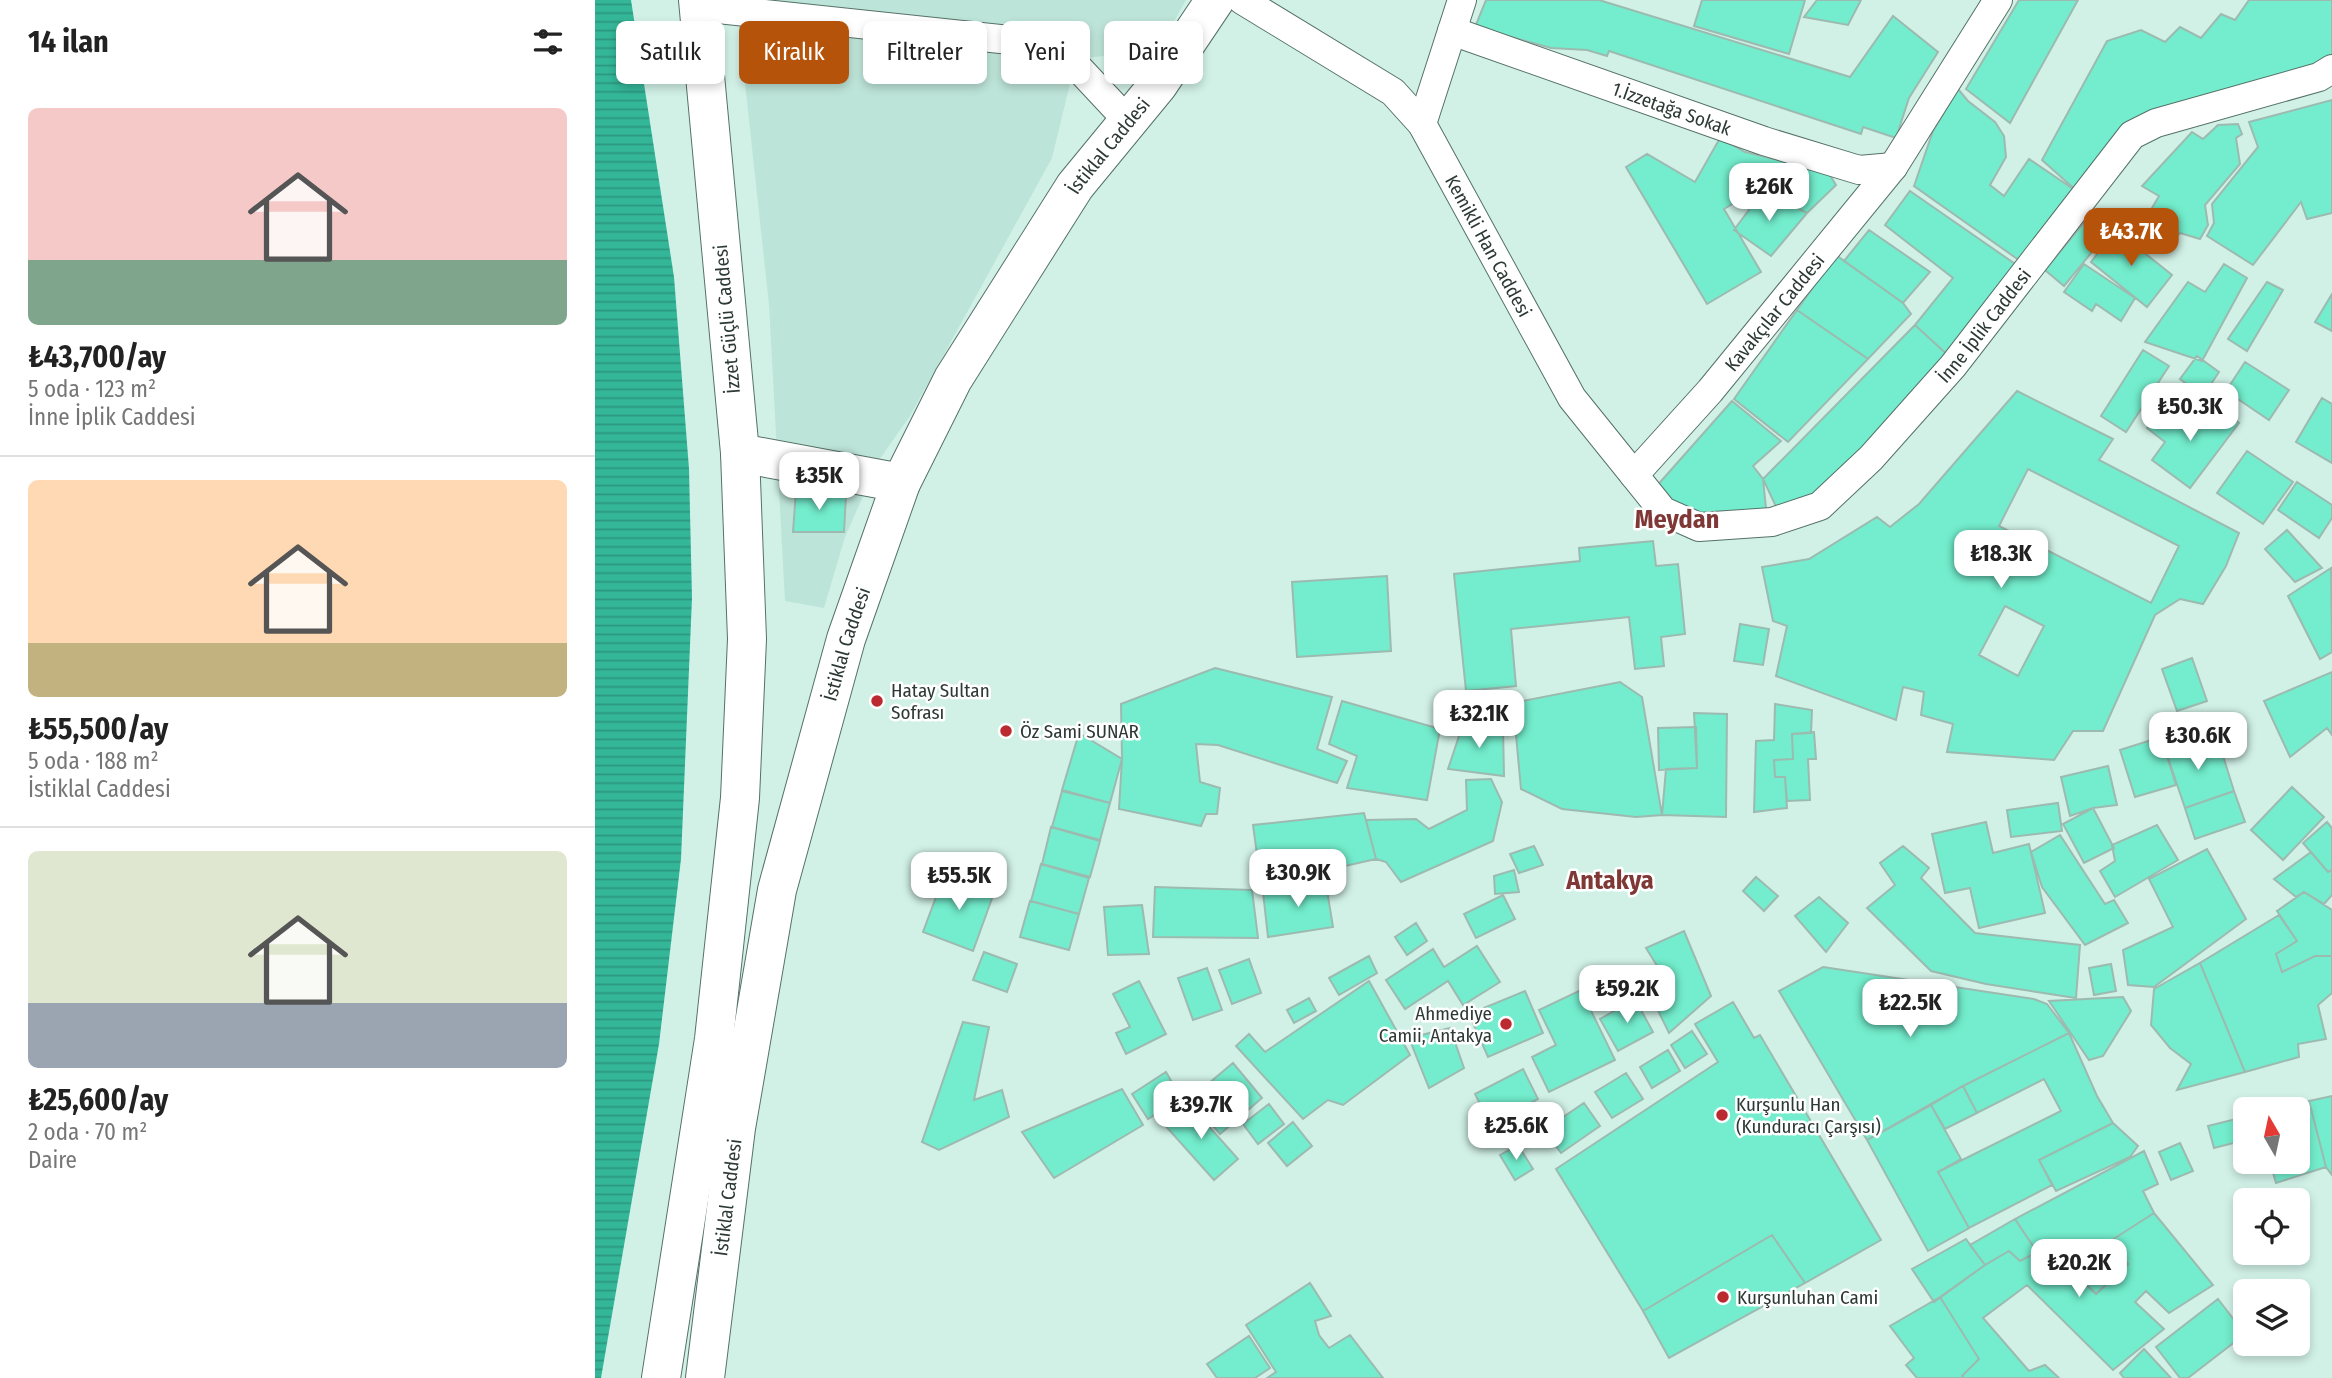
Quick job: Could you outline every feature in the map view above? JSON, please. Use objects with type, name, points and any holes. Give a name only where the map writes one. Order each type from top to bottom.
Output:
[{"type":"main road","name":"İstiklal Caddesi","points":[[705,1378],[736,1128],[777,890],[846,639],[901,484],[953,379],[1075,187],[1158,85],[1215,0]]},
{"type":"main road","name":"İzzet Güçlü Caddesi","points":[[698,3],[740,453],[747,639]]},
{"type":"main road","points":[[740,453],[901,484]]},
{"type":"main road","name":"İstiklal Caddesi","points":[[661,1378],[714,1039],[740,798],[747,639]]},
{"type":"street","name":"Kemikli Han Caddesi","points":[[1242,0],[1392,92],[1422,124],[1572,398],[1663,510],[1699,527]]},
{"type":"street","points":[[1422,124],[1462,0]]},
{"type":"street","name":"Kavakçılar Caddesi","points":[[1634,475],[1710,391],[1893,167],[1998,0]]},
{"type":"street","points":[[698,3],[1057,45],[1128,121]]},
{"type":"street","name":"1.İzzetağa Sokak","points":[[1451,31],[1588,81],[1859,170],[1893,167]]},
{"type":"street","name":"İnne İplik Caddesi","points":[[1699,527],[1772,522],[1820,506],[1871,458],[1953,366],[2132,135],[2156,123],[2319,77],[2332,69]]},
{"type":"shaded area","points":[[595,0],[631,0],[634,21],[616,21],[616,84],[644,84],[674,277],[689,469],[692,598],[681,859],[659,1044],[601,1378],[595,1378]]},
{"type":"shaded area","points":[[736,0],[1186,0],[1174,21],[1104,21],[1104,56],[1090,57],[1090,21],[1001,21],[1001,84],[1070,84],[1052,158],[910,416],[879,460],[845,537],[824,608],[785,601],[769,305],[745,84],[849,84],[849,21],[739,21],[739,28]]},
{"type":"building","points":[[1486,0],[1599,0],[1850,77],[1893,16],[1938,52],[1909,98],[1896,138],[1863,127],[1861,134],[1609,51],[1607,56],[1587,50],[1551,48],[1475,27]]},
{"type":"building","points":[[1702,0],[1805,0],[1789,54],[1694,26]]},
{"type":"building","points":[[1817,0],[1861,0],[1848,25],[1804,17]]},
{"type":"building","points":[[2019,0],[2078,0],[2010,123],[1966,89]]},
{"type":"building","points":[[2249,0],[2332,0],[2332,60],[2146,116],[2079,193],[2042,160],[2107,41],[2141,30],[2165,42],[2180,27],[2201,38],[2221,14],[2235,20]]},
{"type":"building","points":[[1958,89],[1968,101],[1995,122],[2004,136],[2006,157],[1990,185],[2004,196],[2029,159],[2079,193],[2023,263],[1914,186],[1933,131]]},
{"type":"building","points":[[2332,100],[2332,213],[2307,219],[2301,202],[2253,265],[2207,236],[2214,223],[2212,204],[2258,147],[2249,122]]},
{"type":"building","points":[[2238,124],[2242,134],[2236,138],[2240,164],[2205,205],[2208,225],[2200,239],[2180,233],[2174,239],[2145,220],[2159,196],[2142,186],[2192,132],[2203,139],[2218,125]]},
{"type":"building","points":[[1720,138],[1745,152],[1828,172],[1836,185],[1807,213],[1747,182],[1734,203],[1724,209],[1761,272],[1707,304],[1626,167],[1647,154],[1695,182]]},
{"type":"building","points":[[1763,191],[1807,213],[1771,256],[1734,230]]},
{"type":"building","points":[[1910,191],[2021,268],[1952,359],[1915,325],[1953,278],[1885,225]]},
{"type":"building","points":[[2087,219],[2106,235],[2064,286],[2045,270]]},
{"type":"building","points":[[1869,230],[1930,272],[1903,303],[1844,261]]},
{"type":"building","points":[[2116,230],[2172,275],[2147,307],[2091,262]]},
{"type":"building","points":[[1836,255],[1903,303],[1911,314],[1868,359],[1797,310]]},
{"type":"building","points":[[2084,264],[2135,298],[2121,321],[2096,304],[2092,311],[2064,292]]},
{"type":"building","points":[[2224,264],[2247,278],[2202,361],[2145,342],[2188,282],[2205,292]]},
{"type":"building","points":[[2267,282],[2283,290],[2247,351],[2228,339]]},
{"type":"building","points":[[2332,294],[2332,331],[2315,322]]},
{"type":"building","points":[[1797,310],[1868,359],[1788,442],[1734,399]]},
{"type":"building","points":[[1915,325],[1952,359],[1824,496],[1780,515],[1763,479]]},
{"type":"building","points":[[2143,350],[2169,366],[2126,432],[2101,416]]},
{"type":"building","points":[[2197,356],[2219,372],[2203,396],[2180,379]]},
{"type":"building","points":[[2245,362],[2289,390],[2269,420],[2226,391]]},
{"type":"building","points":[[2017,391],[2113,439],[2099,460],[2239,533],[2226,566],[2203,604],[2180,599],[2155,615],[2103,731],[2073,731],[2054,760],[1947,752],[1953,724],[1921,715],[1924,692],[1903,687],[1896,720],[1776,676],[1787,626],[1773,621],[1762,567],[1809,559],[1877,517],[1890,527],[1919,504]],"holes":[[[2028,469],[2179,546],[2151,603],[1999,526]],[[2005,606],[2044,626],[2018,676],[1979,655]]]},
{"type":"building","points":[[2322,398],[2332,404],[2332,463],[2296,442]]},
{"type":"building","points":[[1732,401],[1781,441],[1753,466],[1763,479],[1767,518],[1707,520],[1678,508],[1655,488]]},
{"type":"building","points":[[2216,405],[2239,423],[2190,488],[2152,460],[2165,442],[2147,428],[2164,406],[2197,430]]},
{"type":"building","points":[[2247,451],[2293,482],[2263,524],[2217,493]]},
{"type":"building","points":[[2297,482],[2332,505],[2332,518],[2319,538],[2278,510]]},
{"type":"building","points":[[796,490],[846,495],[844,532],[793,532]]},
{"type":"building","points":[[2287,530],[2322,568],[2295,582],[2265,549]]},
{"type":"building","points":[[1653,541],[1656,566],[1678,564],[1685,634],[1661,637],[1664,666],[1635,669],[1629,617],[1511,629],[1516,686],[1466,691],[1454,574],[1580,561],[1579,548]]},
{"type":"building","points":[[2331,568],[2332,652],[2320,659],[2288,596]]},
{"type":"building","points":[[1387,576],[1391,651],[1297,657],[1292,582]]},
{"type":"building","points":[[1740,624],[1769,629],[1763,665],[1734,661]]},
{"type":"building","points":[[2192,658],[2207,701],[2177,711],[2162,669]]},
{"type":"building","points":[[1215,668],[1332,697],[1317,749],[1347,761],[1337,783],[1218,745],[1196,744],[1200,782],[1220,788],[1217,814],[1206,814],[1201,826],[1119,809],[1121,704]]},
{"type":"building","points":[[2332,672],[2332,735],[2327,728],[2290,757],[2264,701]]},
{"type":"building","points":[[1620,682],[1642,697],[1662,815],[1636,817],[1562,809],[1521,789],[1513,703]]},
{"type":"building","points":[[1342,701],[1440,729],[1427,800],[1347,788],[1357,756],[1329,744]]},
{"type":"building","points":[[1775,704],[1812,710],[1811,733],[1792,734],[1793,759],[1774,760],[1775,777],[1785,777],[1787,808],[1754,812],[1756,741],[1774,740]]},
{"type":"building","points":[[1694,713],[1727,714],[1726,817],[1662,815],[1666,769],[1697,768]]},
{"type":"building","points":[[1463,724],[1503,727],[1504,776],[1448,769]]},
{"type":"building","points":[[1696,727],[1697,768],[1659,770],[1658,728]]},
{"type":"building","points":[[1814,732],[1816,759],[1808,759],[1810,800],[1787,801],[1785,777],[1775,777],[1774,760],[1793,759],[1792,734]]},
{"type":"building","points":[[1079,733],[1122,759],[1110,803],[1062,790]]},
{"type":"building","points":[[2186,736],[2192,755],[2220,746],[2234,791],[2185,808],[2163,743]]},
{"type":"building","points":[[2161,737],[2176,785],[2135,797],[2120,750]]},
{"type":"building","points":[[2108,766],[2117,805],[2093,808],[2070,816],[2061,777]]},
{"type":"building","points":[[1491,779],[1502,802],[1493,841],[1401,882],[1386,862],[1376,859],[1366,820],[1416,819],[1429,829],[1467,810],[1466,780]]},
{"type":"building","points":[[2292,787],[2324,817],[2283,860],[2251,830]]},
{"type":"building","points":[[1062,791],[1110,803],[1100,840],[1052,827]]},
{"type":"building","points":[[2234,791],[2245,822],[2195,839],[2185,808]]},
{"type":"building","points":[[2058,803],[2062,831],[2011,837],[2007,810]]},
{"type":"building","points":[[2093,808],[2114,848],[2084,863],[2063,824]]},
{"type":"building","points":[[1364,813],[1376,859],[1261,885],[1253,825]]},
{"type":"building","points":[[1986,822],[1993,853],[2029,844],[2045,913],[1979,928],[1970,888],[1945,893],[1932,834]]},
{"type":"building","points":[[2327,822],[2332,828],[2332,870],[2328,872],[2303,843]]},
{"type":"building","points":[[2157,825],[2178,860],[2115,897],[2100,871],[2115,861],[2112,845]]},
{"type":"building","points":[[1051,827],[1100,841],[1090,877],[1042,864]]},
{"type":"building","points":[[2060,835],[2105,904],[2114,900],[2128,923],[2085,945],[2042,887],[2031,852]]},
{"type":"building","points":[[1534,846],[1543,865],[1519,873],[1510,854]]},
{"type":"building","points":[[1903,846],[1929,868],[1921,878],[1975,933],[2080,945],[2076,998],[1986,984],[1931,971],[1867,908],[1895,885],[1880,863]]},
{"type":"building","points":[[2207,849],[2246,919],[2154,987],[2128,985],[2123,950],[2173,927],[2149,879]]},
{"type":"building","points":[[2311,852],[2328,872],[2332,870],[2332,895],[2324,904],[2304,892],[2296,897],[2274,879]]},
{"type":"building","points":[[1041,864],[1089,878],[1079,914],[1031,901]]},
{"type":"building","points":[[1514,870],[1519,892],[1495,894],[1494,876]]},
{"type":"building","points":[[945,873],[995,890],[973,951],[923,932]]},
{"type":"building","points":[[1756,877],[1778,896],[1764,911],[1743,891]]},
{"type":"building","points":[[1325,878],[1333,927],[1268,937],[1263,892]]},
{"type":"building","points":[[1155,887],[1252,890],[1258,938],[1153,937]]},
{"type":"building","points":[[2304,892],[2332,910],[2332,956],[2315,956],[2282,972],[2276,954],[2297,941],[2277,911]]},
{"type":"building","points":[[1503,895],[1515,919],[1476,938],[1464,914]]},
{"type":"building","points":[[1819,897],[1848,923],[1826,952],[1795,916]]},
{"type":"building","points":[[1030,901],[1079,914],[1069,950],[1020,937]]},
{"type":"building","points":[[1142,905],[1149,954],[1108,955],[1104,907]]},
{"type":"building","points":[[2279,915],[2297,941],[2276,954],[2282,972],[2315,956],[2332,956],[2332,993],[2318,1005],[2326,1039],[2298,1044],[2299,1057],[2245,1072],[2200,963]]},
{"type":"building","points":[[1416,923],[1427,941],[1407,955],[1395,937]]},
{"type":"building","points":[[1684,931],[1711,996],[1669,1033],[1651,996],[1667,982],[1646,948]]},
{"type":"building","points":[[1477,946],[1500,982],[1463,1005],[1448,981],[1405,1009],[1386,980],[1433,949],[1444,967]]},
{"type":"building","points":[[984,952],[1017,964],[1007,992],[973,980]]},
{"type":"building","points":[[1369,956],[1377,973],[1339,995],[1329,978]]},
{"type":"building","points":[[1249,959],[1261,993],[1232,1004],[1219,970]]},
{"type":"building","points":[[2200,963],[2245,1072],[2177,1090],[2191,1064],[2170,1048],[2151,1025],[2154,989]]},
{"type":"building","points":[[2111,964],[2116,991],[2094,995],[2089,968]]},
{"type":"building","points":[[1823,967],[2034,999],[2047,1004],[2069,1033],[1963,1086],[1867,1140],[1779,991]]},
{"type":"building","points":[[1207,968],[1222,1010],[1193,1020],[1178,978]]},
{"type":"building","points":[[1139,981],[1166,1034],[1126,1054],[1116,1033],[1130,1027],[1113,994]]},
{"type":"building","points":[[1369,981],[1410,1055],[1343,1105],[1328,1100],[1303,1119],[1236,1046],[1249,1034],[1265,1052]]},
{"type":"building","points":[[1581,990],[1615,1060],[1549,1092],[1532,1057],[1556,1045],[1539,1010]]},
{"type":"building","name":"Ahmediye Camii, Antakya","points":[[1525,991],[1543,1033],[1488,1057],[1469,1014]]},
{"type":"building","points":[[2123,997],[2131,1011],[2103,1056],[2089,1060],[2049,1001]]},
{"type":"building","points":[[1309,998],[1316,1011],[1294,1023],[1287,1010]]},
{"type":"building","points":[[1635,999],[1653,1032],[1618,1051],[1600,1019]]},
{"type":"building","name":"Kurşunlu Han (Kunduracı Çarşısı)","points":[[1733,1002],[1754,1038],[1760,1035],[1881,1240],[1805,1283],[1772,1235],[1643,1311],[1556,1169],[1718,1062],[1695,1024]]},
{"type":"building","points":[[963,1022],[989,1027],[974,1100],[1002,1090],[1009,1117],[939,1150],[922,1142]]},
{"type":"building","points":[[1450,1028],[1464,1068],[1429,1088],[1409,1038]]},
{"type":"building","points":[[1692,1031],[1707,1054],[1685,1068],[1671,1045]]},
{"type":"building","points":[[2069,1033],[2097,1096],[2113,1123],[2039,1160],[2052,1185],[1969,1228],[1938,1172],[2061,1111],[2044,1079],[1977,1113],[1963,1086]]},
{"type":"building","points":[[1668,1050],[1680,1071],[1652,1088],[1640,1067]]},
{"type":"building","points":[[1233,1063],[1262,1098],[1220,1134],[1190,1099]]},
{"type":"building","points":[[1523,1069],[1538,1099],[1490,1124],[1475,1094]]},
{"type":"building","points":[[1166,1072],[1181,1098],[1148,1119],[1132,1094]]},
{"type":"building","points":[[1626,1073],[1643,1099],[1612,1118],[1595,1092]]},
{"type":"building","points":[[1963,1086],[1977,1113],[1945,1129],[1931,1105]]},
{"type":"building","points":[[1122,1089],[1143,1125],[1054,1178],[1022,1132]]},
{"type":"building","points":[[2332,1096],[2332,1175],[2326,1167],[2310,1101]]},
{"type":"building","points":[[1187,1102],[1238,1159],[1214,1180],[1163,1123]]},
{"type":"building","points":[[1584,1103],[1600,1126],[1561,1153],[1544,1130]]},
{"type":"building","points":[[1269,1104],[1284,1124],[1258,1144],[1243,1124]]},
{"type":"building","points":[[1931,1105],[1961,1159],[1938,1172],[1969,1228],[1928,1251],[1867,1140]]},
{"type":"building","points":[[2310,1105],[2326,1167],[2310,1172]]},
{"type":"building","points":[[2233,1120],[2233,1143],[2214,1148],[2208,1126]]},
{"type":"building","points":[[1293,1122],[1312,1146],[1287,1166],[1268,1143]]},
{"type":"building","points":[[2113,1123],[2138,1146],[2130,1157],[2056,1191],[2039,1160]]},
{"type":"building","points":[[2180,1143],[2193,1171],[2171,1180],[2159,1152]]},
{"type":"building","points":[[1518,1145],[1533,1169],[1515,1180],[1500,1155]]},
{"type":"building","points":[[2144,1151],[2158,1184],[2143,1191],[2154,1213],[2112,1240],[2128,1264],[2096,1294],[2047,1247],[2037,1252],[2015,1219]]},
{"type":"building","points":[[2273,1174],[2304,1174],[2276,1183]]},
{"type":"building","points":[[2154,1213],[2213,1285],[2169,1313],[2146,1291],[2135,1302],[2164,1329],[2113,1370],[2027,1285],[1983,1318],[2029,1371],[2045,1365],[2059,1378],[1962,1376],[1979,1359],[1940,1297],[2009,1251],[2020,1261],[2047,1247],[2096,1294],[2128,1264],[2112,1240]]},
{"type":"building","points":[[2015,1219],[2037,1252],[2020,1261],[2009,1251],[1985,1265],[1970,1245]]},
{"type":"building","name":"Kurşunluhan Cami","points":[[1772,1235],[1805,1283],[1669,1358],[1643,1311]]},
{"type":"building","points":[[1966,1239],[1985,1265],[1934,1302],[1912,1269]]},
{"type":"building","points":[[1310,1283],[1331,1316],[1315,1321],[1319,1335],[1329,1348],[1350,1335],[1383,1378],[1267,1378],[1276,1372],[1246,1325]]},
{"type":"building","points":[[1940,1297],[1979,1359],[1962,1376],[1964,1378],[1917,1378],[1906,1365],[1914,1358],[1890,1326]]},
{"type":"building","points":[[2218,1299],[2233,1318],[2233,1343],[2188,1378],[2180,1378],[2156,1347]]},
{"type":"building","points":[[1249,1336],[1270,1368],[1255,1378],[1217,1378],[1207,1364]]},
{"type":"building","points":[[2144,1349],[2171,1378],[2124,1378],[2120,1373]]},
{"type":"place","name":"Hatay Sultan Sofrası","points":[[877,701]]},
{"type":"place","name":"Öz Sami SUNAR","points":[[1006,731]]},
{"type":"place","name":"Ahmediye Camii, Antakya","points":[[1506,1024]]},
{"type":"place","name":"Kurşunlu Han (Kunduracı Çarşısı)","points":[[1722,1115]]},
{"type":"place","name":"Kurşunluhan Cami","points":[[1723,1297]]},
{"type":"district","name":"Meydan","points":[[1677,519]]},
{"type":"district","name":"Antakya","points":[[1610,880]]}]
